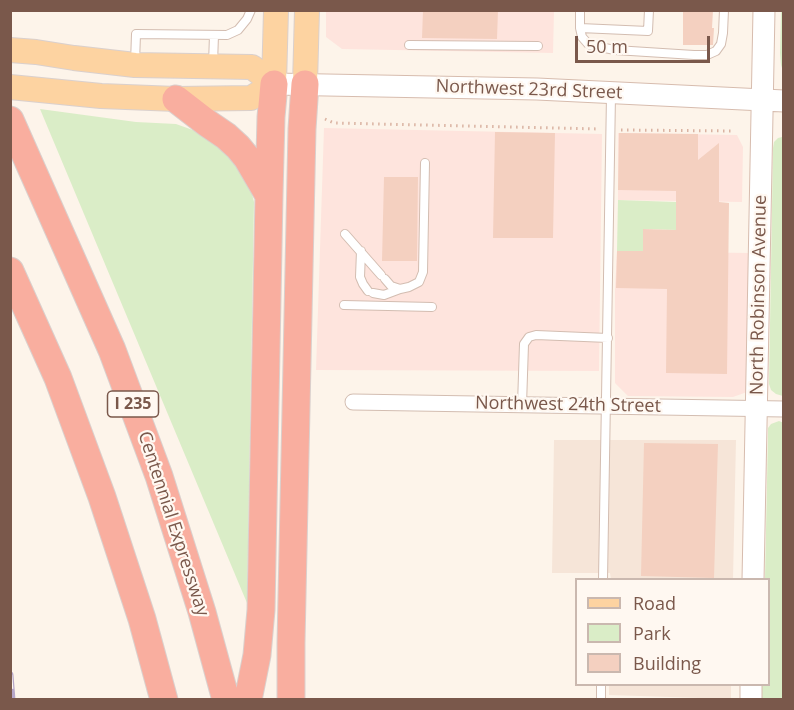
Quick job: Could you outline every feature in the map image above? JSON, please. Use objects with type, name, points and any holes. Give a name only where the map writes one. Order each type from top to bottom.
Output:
[{"type":"highway","points":[[248,699],[257,655],[261,610],[268,195],[274,84]]},
{"type":"highway","points":[[291,699],[305,84]]},
{"type":"highway","points":[[176,99],[238,147],[247,158],[268,195]]},
{"type":"highway","name":"Centennial Expressway","points":[[10,120],[112,350],[159,476],[202,612],[226,699]]},
{"type":"highway","points":[[10,271],[58,378],[102,497],[142,619],[164,699]]},
{"type":"main road","points":[[274,84],[276,10]]},
{"type":"main road","points":[[305,84],[307,10]]},
{"type":"main road","points":[[10,50],[135,64],[252,67],[274,84]]},
{"type":"main road","points":[[10,87],[101,96],[176,99],[251,98],[274,84]]},
{"type":"street","name":"North Robinson Avenue","points":[[753,578],[756,409],[773,101],[764,10]]},
{"type":"street","name":"Northwest 23rd Street","points":[[274,84],[611,92],[773,101]]},
{"type":"street","name":"Northwest 24th Street","points":[[353,402],[783,409]]},
{"type":"lane","points":[[135,64],[136,34],[227,35],[238,30],[251,10]]},
{"type":"lane","points":[[580,10],[582,37],[589,45],[615,50],[694,55],[707,55],[716,51],[721,44],[724,10]]},
{"type":"lane","points":[[580,28],[648,31],[649,10]]},
{"type":"lane","points":[[213,66],[214,35]]},
{"type":"lane","points":[[409,45],[538,46]]},
{"type":"lane","points":[[603,578],[611,92]]},
{"type":"lane","points":[[361,251],[360,277],[363,285],[371,292],[384,295],[419,282],[423,272],[424,163]]},
{"type":"lane","points":[[345,234],[391,286],[400,289]]},
{"type":"lane","points":[[344,305],[432,307]]},
{"type":"lane","points":[[522,405],[524,344],[529,337],[536,335],[608,338]]},
{"type":"path","points":[[324,119],[334,123],[735,131]]},
{"type":"shaded area","points":[[326,11],[554,11],[553,53],[342,49],[326,37]]},
{"type":"shaded area","points":[[324,128],[602,134],[599,371],[316,370]]},
{"type":"shaded area","points":[[618,133],[737,135],[743,147],[742,202],[618,200]]},
{"type":"shaded area","points":[[617,251],[749,253],[747,392],[733,397],[628,396],[615,383]]},
{"type":"shaded area","points":[[554,440],[736,440],[733,578],[611,578],[610,573],[552,573]]},
{"type":"shaded area","points":[[609,686],[731,686],[731,699],[609,695]]},
{"type":"green space","points":[[783,10],[783,71],[780,53],[781,11]]},
{"type":"green space","points":[[40,109],[136,122],[176,124],[204,134],[231,159],[249,182],[254,202],[247,603]]},
{"type":"green space","points":[[784,138],[783,396],[771,390],[769,384],[773,148],[774,142]]},
{"type":"green space","points":[[618,200],[676,202],[676,230],[643,229],[643,251],[617,251]]},
{"type":"green space","points":[[779,421],[784,423],[783,699],[762,699],[762,686],[770,686],[770,578],[765,578],[768,428]]},
{"type":"building","points":[[423,10],[498,10],[497,39],[422,38]]},
{"type":"building","points":[[683,10],[713,10],[713,45],[683,45]]},
{"type":"building","points":[[495,132],[555,133],[553,238],[493,238]]},
{"type":"building","points":[[619,133],[698,134],[698,160],[719,143],[719,202],[729,203],[727,374],[666,373],[667,289],[616,288],[617,251],[643,251],[643,229],[676,230],[676,191],[618,190]]},
{"type":"building","points":[[384,177],[418,177],[417,261],[382,261]]},
{"type":"building","points":[[644,443],[718,444],[714,578],[641,576]]},
{"type":"railway","points":[[10,675],[12,700]]}]
